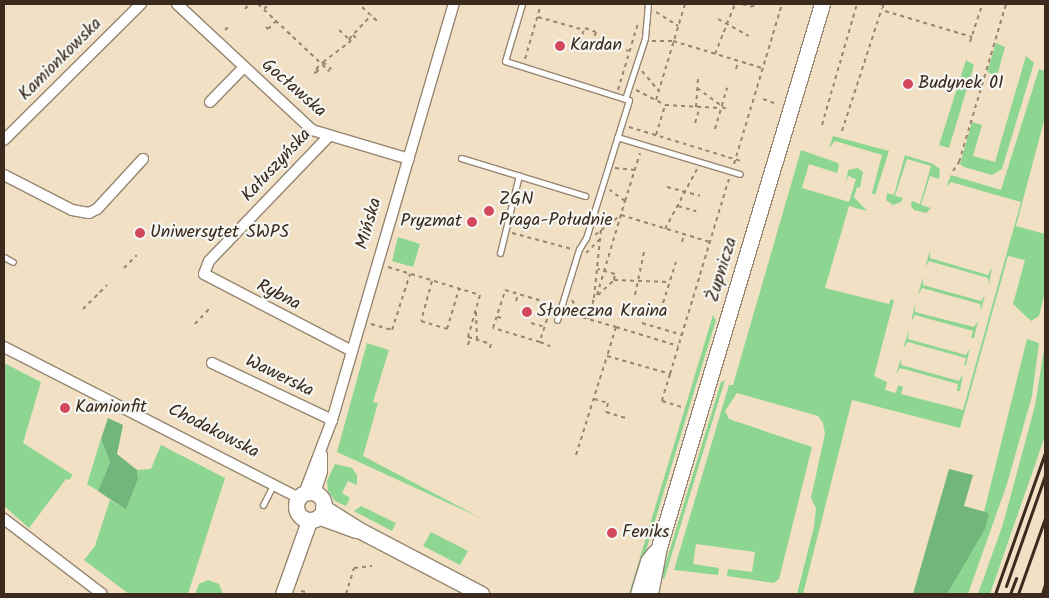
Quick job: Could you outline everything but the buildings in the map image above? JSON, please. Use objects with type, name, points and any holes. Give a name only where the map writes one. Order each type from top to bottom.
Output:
[{"type":"street","name":"Kamionkowska","points":[[4,140],[141,4]]},
{"type":"street","name":"Gocławska","points":[[178,4],[305,125],[328,136],[409,159]]},
{"type":"street","name":"Mińska","points":[[306,494],[312,470],[322,454],[454,4]]},
{"type":"street","name":"Żupnicza","points":[[650,594],[659,547],[822,4]]},
{"type":"street","points":[[210,102],[244,67]]},
{"type":"street","name":"Kałuszyńska","points":[[209,262],[328,136]]},
{"type":"street","points":[[4,175],[72,210],[88,213],[97,209],[143,158]]},
{"type":"street","name":"Rybna","points":[[209,262],[203,271],[207,278],[352,351]]},
{"type":"street","name":"Chodakowska","points":[[4,347],[274,485],[306,494]]},
{"type":"street","name":"Wawerska","points":[[212,363],[332,420]]},
{"type":"street","points":[[306,494],[296,506],[313,515],[361,531],[481,594]]},
{"type":"street","points":[[306,494],[313,515]]},
{"type":"street","points":[[283,594],[293,558],[293,540],[313,515]]},
{"type":"street","points":[[4,520],[102,594]]},
{"type":"street","name":"Żupnicza","points":[[638,594],[648,561],[659,547]]},
{"type":"lane","points":[[522,4],[505,61],[629,100],[584,242],[574,265],[556,320]]},
{"type":"lane","points":[[626,99],[645,38],[648,5]]},
{"type":"lane","points":[[618,137],[740,174]]},
{"type":"lane","points":[[461,158],[586,196]]},
{"type":"lane","points":[[500,253],[506,232],[506,218],[519,176]]},
{"type":"lane","points":[[4,257],[13,262]]},
{"type":"lane","points":[[263,505],[274,485]]},
{"type":"path","points":[[245,9],[249,4]]},
{"type":"path","points":[[258,4],[330,70]]},
{"type":"path","points":[[264,9],[269,4]]},
{"type":"path","points":[[524,60],[541,4]]},
{"type":"path","points":[[656,100],[672,41],[685,4]]},
{"type":"path","points":[[715,54],[736,4]]},
{"type":"path","points":[[742,4],[753,7],[754,4]]},
{"type":"path","points":[[682,407],[662,401],[782,4]]},
{"type":"path","points":[[822,125],[857,4]]},
{"type":"path","points":[[842,131],[882,4]]},
{"type":"path","points":[[970,42],[982,4]]},
{"type":"path","points":[[953,171],[959,162],[1006,4]]},
{"type":"path","points":[[648,5],[678,26]]},
{"type":"path","points":[[362,7],[377,21]]},
{"type":"path","points":[[882,8],[972,37]]},
{"type":"path","points":[[348,39],[371,15]]},
{"type":"path","points":[[538,16],[596,32],[592,46],[580,43],[585,29]]},
{"type":"path","points":[[718,19],[749,36]]},
{"type":"path","points":[[266,27],[268,29],[276,21]]},
{"type":"path","points":[[616,96],[638,22]]},
{"type":"path","points":[[314,73],[319,71],[316,68],[351,41],[339,30]]},
{"type":"path","points":[[352,35],[358,40]]},
{"type":"path","points":[[672,41],[762,68]]},
{"type":"path","points":[[618,48],[629,52],[658,90]]},
{"type":"path","points":[[736,69],[738,60]]},
{"type":"path","points":[[696,107],[698,79]]},
{"type":"path","points":[[620,82],[665,105],[721,107]]},
{"type":"path","points":[[697,88],[726,109]]},
{"type":"path","points":[[715,129],[727,88]]},
{"type":"path","points":[[763,99],[774,103]]},
{"type":"path","points":[[656,136],[665,105]]},
{"type":"path","points":[[695,124],[700,107]]},
{"type":"path","points":[[621,125],[744,162]]},
{"type":"path","points":[[597,295],[643,145]]},
{"type":"path","points":[[665,229],[706,151]]},
{"type":"path","points":[[613,168],[635,170]]},
{"type":"path","points":[[668,187],[700,196]]},
{"type":"path","points":[[608,188],[625,200]]},
{"type":"path","points":[[588,319],[594,298],[604,200],[598,198]]},
{"type":"path","points":[[678,206],[696,211]]},
{"type":"path","points":[[621,215],[710,242]]},
{"type":"path","points":[[506,232],[572,250],[621,215]]},
{"type":"path","points":[[682,242],[684,234]]},
{"type":"path","points":[[574,265],[600,239]]},
{"type":"path","points":[[635,295],[644,252]]},
{"type":"path","points":[[124,268],[136,255]]},
{"type":"path","points":[[663,303],[676,262]]},
{"type":"path","points":[[388,267],[480,295],[468,344]]},
{"type":"path","points":[[594,298],[614,280],[615,274],[597,269]]},
{"type":"path","points":[[371,324],[392,330],[410,274]]},
{"type":"path","points":[[672,274],[676,276]]},
{"type":"path","points":[[614,280],[670,282]]},
{"type":"path","points":[[432,281],[420,321],[447,329],[459,289]]},
{"type":"path","points":[[83,310],[107,285]]},
{"type":"path","points":[[540,342],[552,304],[505,290],[493,328],[550,346]]},
{"type":"path","points":[[566,290],[582,317]]},
{"type":"path","points":[[516,301],[518,294]]},
{"type":"path","points":[[529,302],[531,298]]},
{"type":"path","points":[[541,306],[542,301]]},
{"type":"path","points":[[194,324],[211,307]]},
{"type":"path","points":[[476,309],[477,340]]},
{"type":"path","points":[[560,310],[678,346]]},
{"type":"path","points":[[497,316],[504,318]]},
{"type":"path","points":[[531,323],[545,328]]},
{"type":"path","points":[[642,323],[682,335]]},
{"type":"path","points":[[576,455],[616,327]]},
{"type":"path","points":[[470,338],[491,344],[489,351]]},
{"type":"path","points":[[607,356],[670,374]]},
{"type":"path","points":[[594,399],[608,403],[606,412],[629,419]]},
{"type":"path","points":[[346,594],[354,568],[372,566]]},
{"type":"path","points":[[301,591],[306,592]]},
{"type":"green space","points":[[996,43],[1005,47],[997,76],[987,72]]},
{"type":"green space","points":[[1026,56],[1034,63],[1002,169],[992,175],[964,167],[960,164],[972,122],[982,125],[973,156],[995,162]]},
{"type":"green space","points":[[966,60],[974,65],[949,148],[939,145]]},
{"type":"green space","points":[[1039,69],[1045,71],[1045,117],[1016,226],[1045,234],[1045,292],[1039,316],[1031,321],[1013,304],[1025,260],[1008,256],[960,428],[852,400],[803,594],[797,594],[814,527],[816,508],[811,498],[825,434],[823,423],[818,416],[737,393],[725,411],[729,419],[812,447],[779,579],[774,583],[727,576],[728,569],[752,572],[755,552],[696,544],[693,564],[719,568],[718,575],[674,570],[729,385],[733,385],[801,150],[838,163],[839,166],[837,173],[809,164],[802,188],[849,202],[856,179],[848,176],[846,183],[848,170],[858,168],[863,172],[860,188],[857,187],[854,197],[867,211],[849,206],[825,288],[889,304],[891,299],[894,300],[874,376],[887,382],[885,390],[896,393],[898,385],[903,387],[901,394],[963,410],[1021,202],[951,182],[946,187],[951,175],[1001,190]]},
{"type":"green space","points":[[833,136],[889,151],[875,195],[872,193],[882,155],[835,141],[829,148]]},
{"type":"green space","points":[[905,155],[933,164],[940,169],[939,179],[930,176],[921,205],[931,208],[926,213],[914,210],[911,206],[912,201],[920,204],[931,166],[907,159],[895,196],[903,198],[901,202],[893,205],[886,200],[887,193],[894,195]]},
{"type":"green space","points":[[398,237],[420,244],[413,267],[392,261]]},
{"type":"green space","points":[[930,251],[930,258],[988,275],[992,268],[989,284],[988,278],[929,261],[925,267]]},
{"type":"green space","points":[[923,277],[923,285],[981,301],[985,295],[981,310],[980,304],[922,288],[918,295]]},
{"type":"green space","points":[[915,304],[915,312],[974,327],[978,321],[974,338],[971,338],[973,331],[915,315],[911,322]]},
{"type":"green space","points":[[713,315],[716,320],[633,594],[629,594]]},
{"type":"green space","points":[[909,331],[908,339],[966,355],[970,348],[966,365],[964,365],[966,358],[908,342],[903,348]]},
{"type":"green space","points":[[1027,339],[1039,343],[1032,396],[1007,484],[968,594],[947,594],[989,513],[984,512]]},
{"type":"green space","points":[[367,343],[389,350],[373,402],[378,403],[363,456],[481,518],[337,452]]},
{"type":"green space","points":[[1045,343],[1045,436],[990,594],[978,594],[1003,524],[1035,406]]},
{"type":"green space","points":[[901,358],[901,365],[959,381],[963,374],[960,391],[957,391],[958,384],[900,368],[896,375]]},
{"type":"green space","points":[[4,363],[41,382],[23,443],[73,475],[69,480],[66,479],[29,528],[4,506]]},
{"type":"green space","points":[[725,380],[664,580],[662,575],[721,382]]},
{"type":"green space","points":[[108,418],[123,425],[117,454],[137,470],[138,479],[126,510],[98,491],[110,462],[101,439]]},
{"type":"green space","points":[[101,439],[110,462],[98,491],[87,484]]},
{"type":"green space","points":[[161,445],[225,478],[188,594],[129,594],[84,560],[95,546],[110,500],[126,510],[138,479],[137,470],[151,469]]},
{"type":"green space","points":[[335,464],[352,468],[357,475],[357,485],[348,481],[342,493],[350,498],[346,506],[335,501],[328,491],[327,481]]},
{"type":"green space","points":[[949,469],[973,475],[964,506],[989,513],[985,529],[947,594],[913,594]]},
{"type":"green space","points":[[361,506],[396,523],[392,531],[354,511]]},
{"type":"green space","points":[[431,532],[468,551],[460,565],[423,546]]},
{"type":"green space","points":[[208,580],[219,584],[223,594],[195,594],[199,584]]},
{"type":"railway","points":[[995,594],[1045,453]]},
{"type":"railway","points":[[1006,586],[1045,475]]},
{"type":"railway","points":[[1018,594],[1045,518]]},
{"type":"railway","points":[[1010,594],[1016,578]]},
{"type":"railway","points":[[1042,594],[1045,584]]},
{"type":"place","name":"Kardan","points":[[560,46]]},
{"type":"place","name":"Budynek 01","points":[[908,84]]},
{"type":"place","name":"ZGN Praga-Południe","points":[[489,211]]},
{"type":"place","name":"Pryzmat","points":[[472,222]]},
{"type":"place","name":"Uniwersytet SWPS","points":[[140,233]]},
{"type":"place","name":"Słoneczna Kraina","points":[[527,312]]},
{"type":"place","name":"Kamionfit","points":[[65,408]]},
{"type":"place","name":"Feniks","points":[[612,533]]}]
